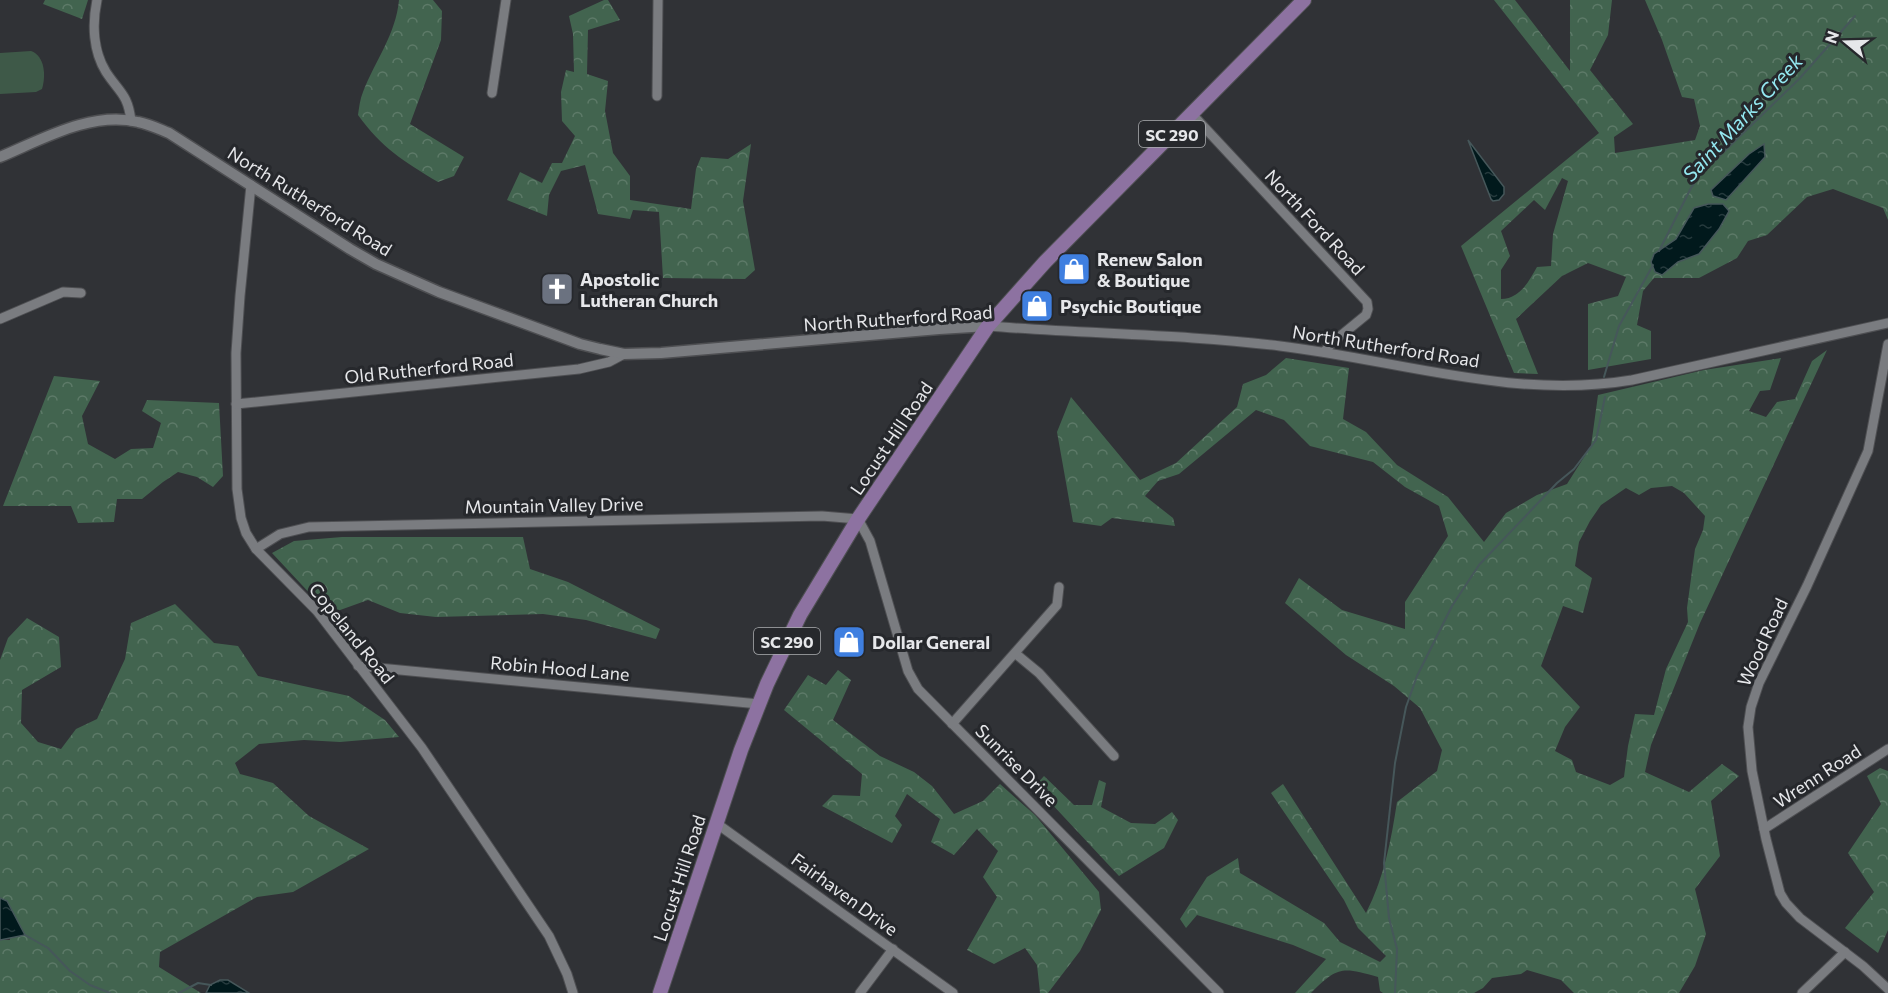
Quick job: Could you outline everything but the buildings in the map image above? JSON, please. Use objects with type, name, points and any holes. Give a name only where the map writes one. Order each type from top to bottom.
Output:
[{"type":"main road","name":"Locust Hill Road","points":[[660,993],[716,823],[759,704],[800,615],[858,519],[988,326],[1045,262],[1304,0]]},
{"type":"street","points":[[98,0],[94,20],[96,47],[107,74],[126,98],[131,121]]},
{"type":"street","points":[[492,93],[506,0]]},
{"type":"street","points":[[657,96],[658,0]]},
{"type":"street","name":"North Ford Road","points":[[1192,114],[1367,302],[1366,315],[1324,352]]},
{"type":"street","name":"North Rutherford Road","points":[[0,157],[76,126],[110,120],[141,122],[169,133],[350,249],[402,276],[580,344],[624,354],[687,351],[988,326],[1235,341],[1324,352],[1498,381],[1548,386],[1585,386],[1632,380],[1888,323]]},
{"type":"street","name":"Copeland Road","points":[[251,185],[240,296],[236,404],[238,505],[246,532],[256,549],[317,611],[423,748],[558,952],[573,993]]},
{"type":"street","points":[[0,319],[63,292],[81,292]]},
{"type":"street","name":"Wood Road","points":[[1888,344],[1868,451],[1807,586],[1759,683],[1751,707],[1748,727],[1764,829],[1777,882],[1786,903],[1800,918],[1888,989]]},
{"type":"street","name":"Old Rutherford Road","points":[[236,404],[579,369],[609,363],[624,354]]},
{"type":"street","name":"Mountain Valley Drive","points":[[256,549],[280,534],[309,527],[822,516],[858,519]]},
{"type":"street","name":"Sunrise Drive","points":[[858,519],[870,541],[912,680],[923,695],[1219,993]]},
{"type":"street","points":[[952,724],[1057,605],[1059,587]]},
{"type":"street","points":[[1016,654],[1039,673],[1114,756]]},
{"type":"street","name":"Robin Hood Lane","points":[[358,666],[759,704]]},
{"type":"street","name":"Wrenn Road","points":[[1764,829],[1888,749]]},
{"type":"street","name":"Fairhaven Drive","points":[[716,823],[953,993]]},
{"type":"street","points":[[860,993],[893,949]]},
{"type":"street","points":[[1802,993],[1845,952]]},
{"type":"green space","points":[[45,0],[88,0],[82,19],[43,4]]},
{"type":"green space","points":[[399,0],[433,0],[442,11],[441,40],[410,124],[464,157],[454,176],[438,182],[394,153],[358,115],[363,92],[394,24]]},
{"type":"green space","points":[[608,0],[620,20],[588,30],[587,74],[608,81],[605,111],[613,153],[630,176],[630,200],[691,209],[696,169],[701,157],[728,159],[751,144],[743,201],[755,270],[745,279],[663,278],[659,212],[633,210],[630,219],[598,214],[585,165],[561,171],[549,195],[547,216],[507,200],[520,172],[542,183],[552,163],[562,163],[575,136],[562,121],[561,92],[566,70],[574,72],[573,34],[569,16]]},
{"type":"green space","points":[[1494,0],[1515,0],[1570,71],[1570,0],[1612,0],[1608,35],[1590,70],[1633,124],[1614,137],[1615,153],[1695,140],[1700,126],[1694,99],[1682,97],[1645,0],[1888,0],[1888,220],[1883,208],[1833,189],[1807,197],[1767,235],[1748,241],[1737,258],[1699,278],[1654,278],[1643,291],[1637,325],[1651,331],[1651,359],[1588,370],[1588,304],[1618,296],[1626,277],[1588,263],[1562,276],[1516,319],[1538,374],[1514,373],[1461,246],[1599,133]],"holes":[[[1562,178],[1568,181],[1553,234],[1551,266],[1537,267],[1519,293],[1501,299],[1501,270],[1510,256],[1501,231],[1534,200],[1545,210]]]},
{"type":"green space","points":[[31,51],[42,62],[44,78],[42,89],[36,92],[0,94],[0,53]]},
{"type":"green space","points":[[1827,350],[1700,623],[1651,745],[1645,772],[1689,792],[1722,764],[1739,776],[1711,801],[1720,856],[1695,889],[1706,934],[1695,966],[1679,993],[1574,993],[1561,980],[1527,970],[1521,974],[1492,978],[1483,988],[1474,993],[1383,993],[1380,991],[1378,977],[1356,971],[1341,971],[1328,978],[1311,993],[1295,993],[1326,959],[1293,945],[1197,915],[1186,928],[1180,919],[1207,877],[1238,858],[1240,873],[1324,923],[1340,942],[1380,962],[1386,956],[1358,928],[1344,900],[1271,793],[1283,784],[1366,913],[1378,886],[1386,859],[1397,802],[1437,771],[1442,750],[1420,708],[1394,686],[1346,655],[1285,603],[1299,578],[1342,610],[1405,629],[1405,602],[1448,536],[1439,506],[1405,487],[1373,462],[1310,446],[1284,420],[1256,410],[1179,474],[1158,481],[1145,496],[1173,518],[1175,526],[1112,518],[1101,526],[1073,522],[1057,432],[1071,397],[1140,480],[1176,463],[1237,407],[1243,384],[1266,375],[1286,358],[1349,368],[1343,419],[1366,432],[1397,465],[1448,497],[1484,542],[1506,513],[1537,495],[1567,484],[1591,446],[1598,395],[1704,370],[1781,358],[1770,390],[1760,391],[1749,411],[1766,417],[1777,402],[1795,399],[1812,361]],"holes":[[[1672,486],[1684,493],[1705,516],[1703,530],[1695,549],[1687,608],[1688,622],[1666,669],[1654,715],[1635,714],[1624,777],[1610,785],[1576,772],[1572,760],[1555,751],[1565,727],[1580,707],[1541,666],[1563,606],[1583,613],[1592,578],[1575,566],[1579,542],[1601,505],[1626,488],[1639,495],[1651,488]]]},
{"type":"green space","points":[[54,376],[100,381],[82,416],[88,444],[115,459],[131,449],[153,448],[161,423],[142,411],[147,400],[219,403],[223,476],[213,487],[197,477],[178,472],[142,499],[117,499],[114,522],[78,523],[71,506],[3,506]]},
{"type":"green space","points":[[342,537],[523,537],[530,569],[568,582],[660,629],[656,639],[586,620],[543,614],[436,617],[400,613],[368,600],[329,614],[272,553],[294,541]]},
{"type":"green space","points":[[175,604],[214,643],[238,646],[258,676],[349,696],[385,720],[399,737],[340,742],[304,740],[259,744],[235,763],[240,774],[273,783],[309,816],[369,849],[293,892],[257,897],[160,952],[159,967],[201,993],[0,993],[0,940],[10,940],[7,902],[0,898],[0,660],[8,638],[27,618],[59,637],[61,667],[22,690],[21,723],[38,742],[61,749],[76,729],[97,719],[125,659],[131,623]]},
{"type":"green space","points":[[838,670],[851,680],[833,720],[880,756],[914,772],[932,786],[954,814],[983,801],[1000,784],[1035,815],[1099,892],[1101,910],[1080,951],[1048,993],[1040,993],[1037,965],[1025,948],[994,964],[967,950],[997,897],[983,877],[998,851],[977,829],[954,855],[931,842],[940,819],[907,794],[895,816],[902,825],[892,843],[822,806],[833,795],[860,796],[862,774],[784,710],[808,675],[826,685]]},
{"type":"green space","points":[[1880,768],[1888,771],[1888,930],[1878,953],[1845,928],[1874,892],[1848,853],[1881,804],[1867,776]]},
{"type":"green space","points":[[1044,776],[1074,805],[1092,805],[1099,780],[1106,783],[1101,807],[1131,823],[1155,824],[1172,812],[1178,820],[1164,848],[1119,876],[1035,786]]},
{"type":"water","points":[[1468,140],[1504,187],[1504,194],[1499,200],[1491,199]]},
{"type":"water","points":[[1764,144],[1765,157],[1726,200],[1713,196],[1711,190],[1749,154]]},
{"type":"water","points":[[1708,204],[1723,204],[1729,211],[1719,229],[1699,254],[1678,262],[1662,275],[1655,272],[1651,262],[1654,254],[1676,239],[1694,208]]},
{"type":"water","points":[[0,898],[7,901],[25,935],[0,940]]},
{"type":"water","points":[[220,980],[228,980],[249,993],[206,993],[210,985]]},
{"type":"waterway","name":"Saint Marks Creek","points":[[1659,251],[1699,176],[1799,79],[1855,16]]},
{"type":"waterway","name":"Saint Marks Creek","points":[[1604,377],[1619,326],[1653,265]]},
{"type":"waterway","name":"Saint Marks Creek","points":[[1395,993],[1397,949],[1389,918],[1384,863],[1395,763],[1406,707],[1417,676],[1452,606],[1479,565],[1557,483],[1574,469],[1596,440],[1605,397]]},
{"type":"waterway","points":[[25,935],[48,948],[70,971],[90,985],[110,993]]},
{"type":"waterway","points":[[179,993],[198,983],[211,985]]},
{"type":"place","name":"Renew Salon & Boutique","points":[[1074,269]]},
{"type":"place","name":"Apostolic Lutheran Church","points":[[557,289]]},
{"type":"place","name":"Psychic Boutique","points":[[1037,306]]},
{"type":"place","name":"Dollar General","points":[[849,642]]}]
